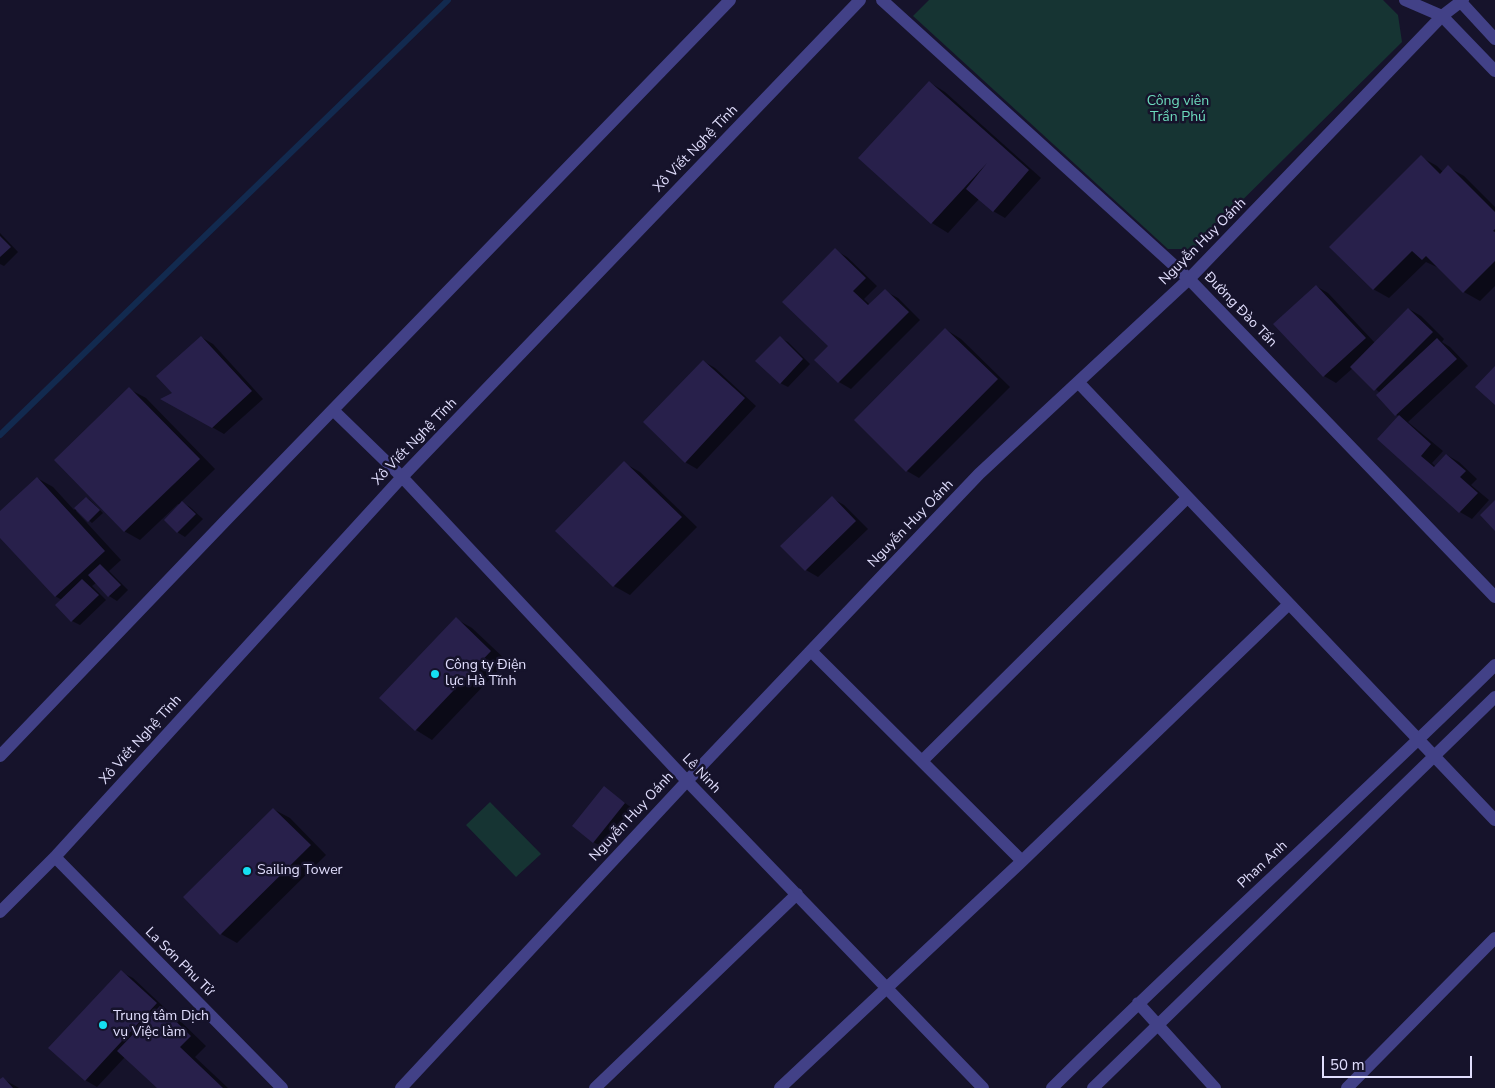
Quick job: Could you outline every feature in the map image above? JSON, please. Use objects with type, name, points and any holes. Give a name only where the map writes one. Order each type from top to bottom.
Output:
[{"type":"street","points":[[0,756],[730,0]]},
{"type":"street","name":"Xô Viết Nghệ Tĩnh","points":[[0,912],[55,857],[402,477],[860,0]]},
{"type":"street","name":"Đường Đào Tấn","points":[[882,0],[1189,279],[1495,597]]},
{"type":"street","points":[[1405,0],[1442,16],[1495,71]]},
{"type":"street","points":[[1460,1],[1495,39]]},
{"type":"street","name":"Nguyễn Huy Oánh","points":[[401,1088],[687,781],[979,474],[1189,279],[1442,16],[1460,1]]},
{"type":"street","points":[[1078,382],[1187,498],[1420,739],[1495,820]]},
{"type":"street","name":"Lê Ninh","points":[[333,410],[402,477],[687,781],[983,1088]]},
{"type":"street","points":[[922,761],[1187,498]]},
{"type":"street","points":[[780,1088],[886,987],[905,972],[1289,604]]},
{"type":"street","points":[[811,651],[1022,860]]},
{"type":"street","name":"Phan Anh","points":[[1052,1088],[1138,1004],[1420,739],[1495,665]]},
{"type":"street","points":[[1093,1088],[1495,697]]},
{"type":"street","name":"La Sơn Phu Tử","points":[[55,857],[282,1088]]},
{"type":"street","points":[[595,1088],[797,894]]},
{"type":"street","points":[[1347,1088],[1495,938]]},
{"type":"street","points":[[1138,1004],[1215,1088]]},
{"type":"green space","name":"Công viên Trần Phú","points":[[929,0],[1383,0],[1398,15],[1402,42],[1193,249],[1168,249],[913,16]]},
{"type":"green space","points":[[490,802],[541,854],[516,877],[466,825]]},
{"type":"building","points":[[929,81],[1029,170],[993,212],[966,189],[987,163],[931,224],[858,158]]},
{"type":"building","points":[[1421,155],[1440,174],[1448,165],[1495,212],[1495,229],[1493,231],[1495,232],[1495,261],[1463,293],[1426,256],[1422,260],[1412,251],[1373,290],[1329,247]]},
{"type":"building","points":[[0,236],[11,247],[0,257]]},
{"type":"building","points":[[835,248],[866,278],[853,291],[868,305],[885,289],[909,312],[838,383],[814,360],[828,346],[782,302]]},
{"type":"building","points":[[1316,285],[1366,338],[1323,377],[1273,324]]},
{"type":"building","points":[[1408,308],[1433,332],[1374,391],[1350,367]]},
{"type":"building","points":[[945,328],[998,379],[906,472],[854,420]]},
{"type":"building","points":[[201,336],[252,391],[212,428],[160,399],[172,393],[156,376]]},
{"type":"building","points":[[780,336],[803,359],[780,384],[755,361]]},
{"type":"building","points":[[1437,338],[1457,359],[1395,416],[1376,395]]},
{"type":"building","points":[[703,360],[745,398],[685,463],[643,422]]},
{"type":"building","points":[[1495,366],[1495,405],[1475,387]]},
{"type":"building","points":[[129,387],[200,459],[124,532],[54,460]]},
{"type":"building","points":[[1399,415],[1431,444],[1421,456],[1434,467],[1446,454],[1466,471],[1460,477],[1478,493],[1459,513],[1377,439]]},
{"type":"building","points":[[624,461],[682,517],[613,587],[555,531]]},
{"type":"building","points":[[37,477],[105,551],[55,597],[0,538],[0,511]]},
{"type":"building","points":[[832,496],[856,521],[805,571],[780,546]]},
{"type":"building","points":[[86,497],[100,510],[88,522],[74,508]]},
{"type":"building","points":[[1495,500],[1495,531],[1480,515]]},
{"type":"building","points":[[182,501],[196,514],[177,533],[164,520]]},
{"type":"building","points":[[100,564],[121,585],[108,597],[88,575]]},
{"type":"building","points":[[82,579],[99,595],[71,622],[55,605]]},
{"type":"building","name":"Công ty Điện lực Hà Tĩnh","points":[[456,617],[491,651],[415,731],[379,698]]},
{"type":"building","points":[[604,786],[625,803],[593,843],[572,826]]},
{"type":"building","name":"Sailing Tower","points":[[273,808],[311,845],[220,935],[183,897]]},
{"type":"building","name":"Trung tâm Dịch vụ Việc làm","points":[[121,970],[157,1003],[85,1081],[48,1048]]},
{"type":"building","points":[[160,1006],[191,1036],[180,1047],[223,1088],[157,1088],[117,1051]]},
{"type":"building","points":[[3,1077],[13,1088],[0,1088],[0,1079]]},
{"type":"waterway","points":[[0,435],[448,0]]},
{"type":"place","name":"Công ty Điện lực Hà Tĩnh","points":[[435,674]]},
{"type":"place","name":"Sailing Tower","points":[[247,871]]},
{"type":"place","name":"Trung tâm Dịch vụ Việc làm","points":[[103,1025]]}]
